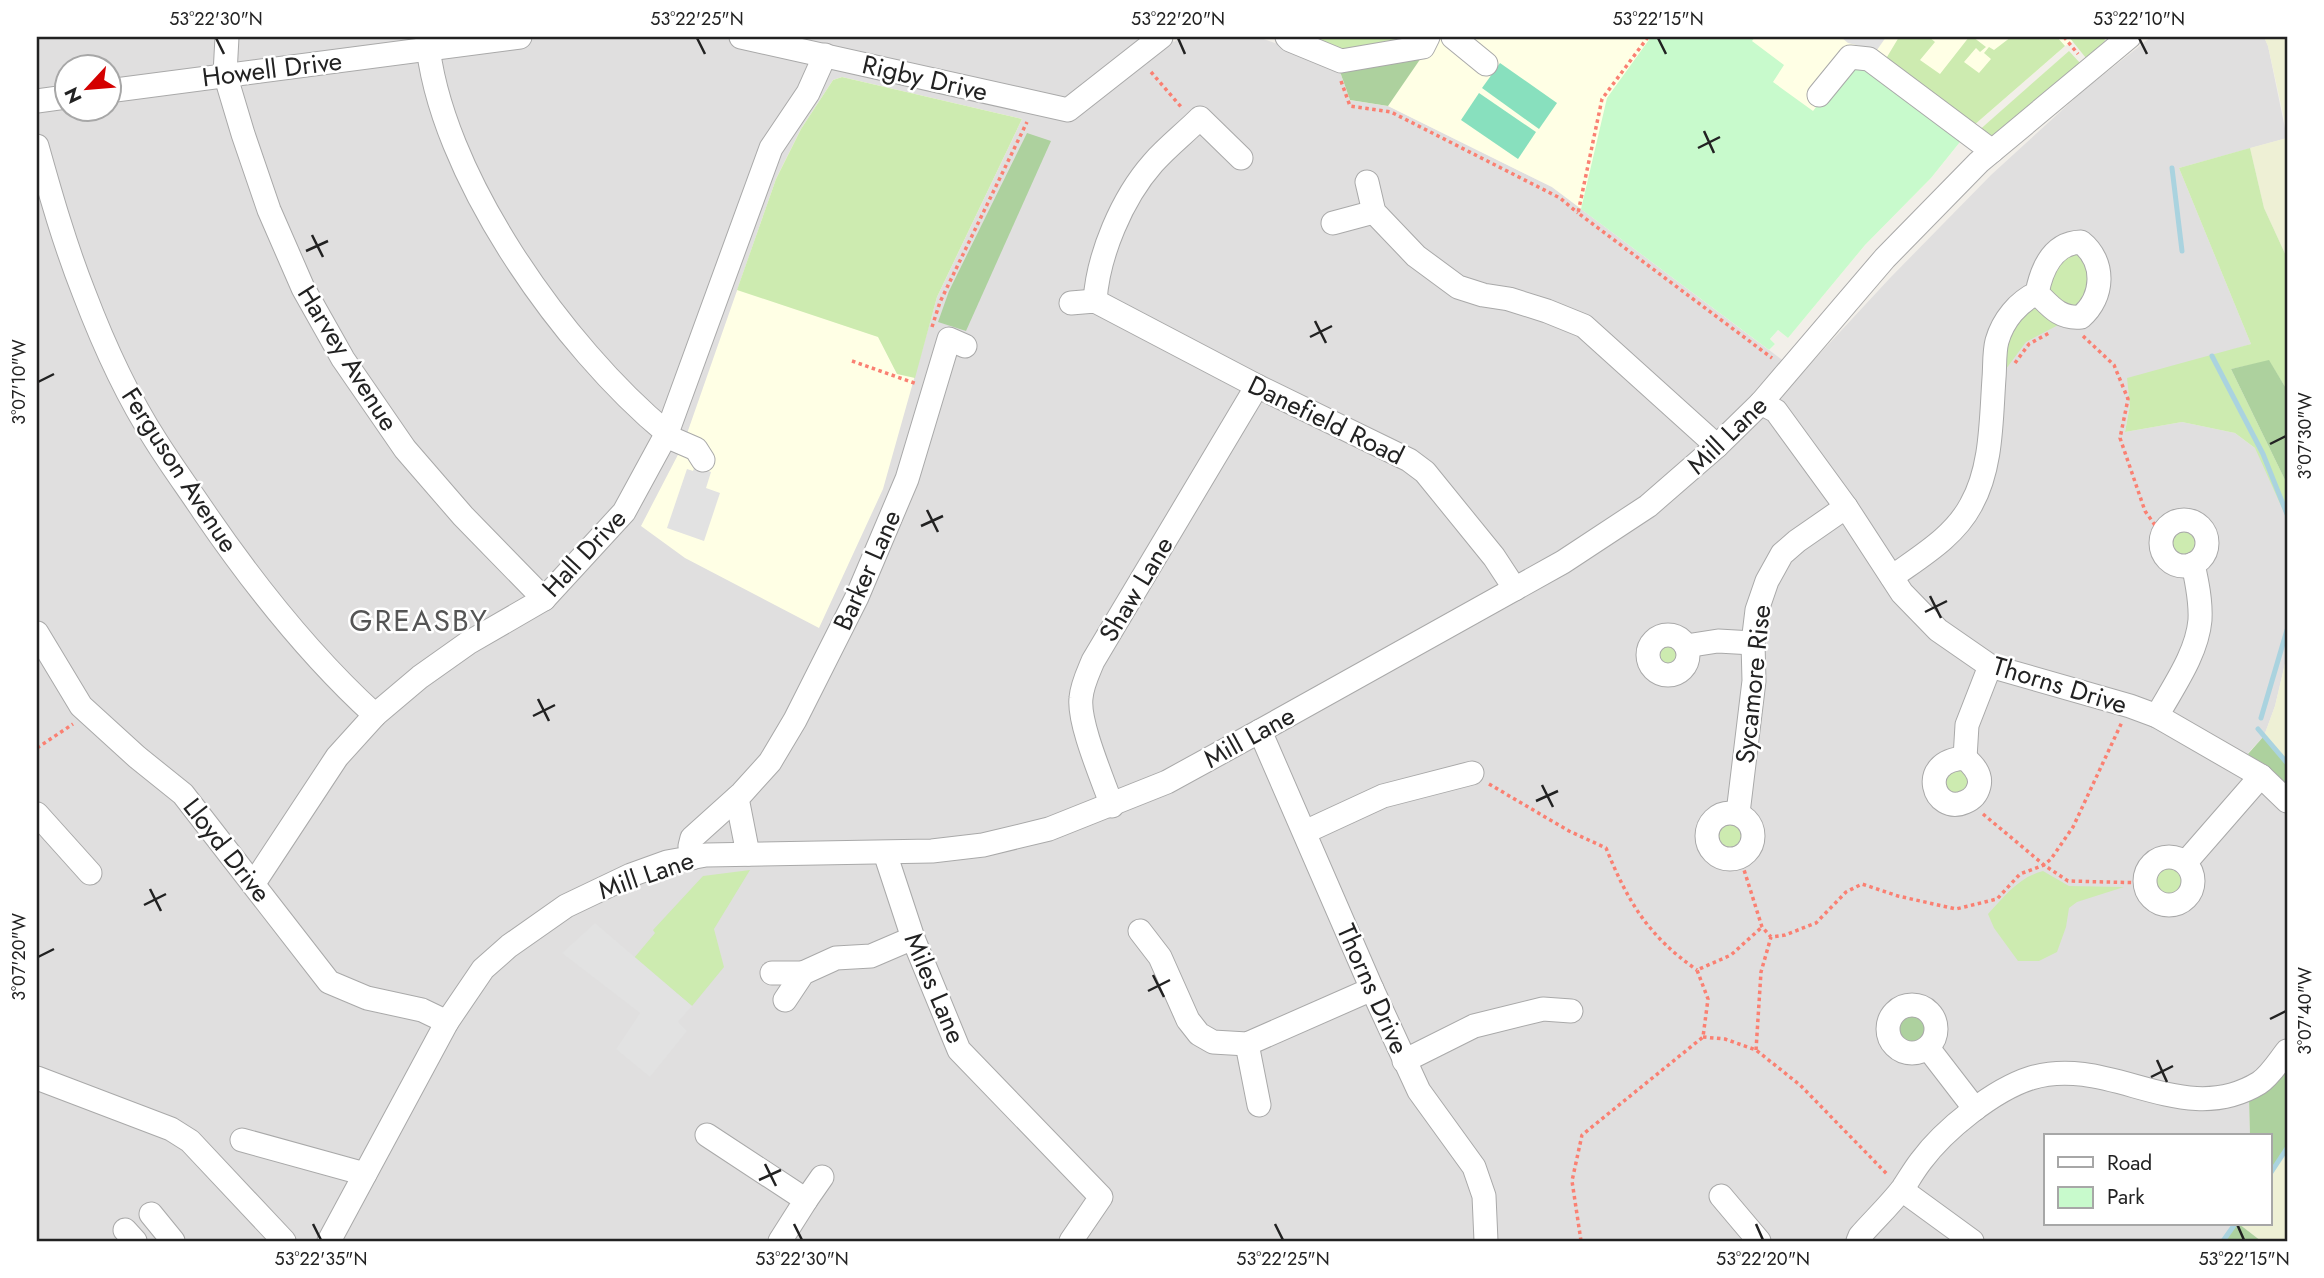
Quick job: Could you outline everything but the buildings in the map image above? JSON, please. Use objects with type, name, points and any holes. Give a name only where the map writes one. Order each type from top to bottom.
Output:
[{"type":"street","name":"Harvey Avenue","points":[[227,37],[225,74],[269,210],[303,288],[343,359],[405,449],[463,516],[544,599]]},
{"type":"street","name":"Howell Drive","points":[[122,89],[427,43],[520,37]]},
{"type":"street","name":"Rigby Drive","points":[[741,37],[1068,110],[1137,56]]},
{"type":"street","points":[[1137,56],[1161,37]]},
{"type":"street","points":[[1287,37],[1342,61],[1423,47],[1428,37]]},
{"type":"street","points":[[1453,37],[1486,64]]},
{"type":"street","name":"Mill Lane","points":[[329,1241],[447,1022],[483,969],[509,946],[566,905],[631,875],[667,862],[706,855],[932,851],[983,845],[1049,829],[1167,782],[1260,731],[1563,562],[1638,513],[1717,446],[1761,403],[1885,258],[1992,151],[2129,37]]},
{"type":"street","points":[[427,43],[435,90],[474,187],[526,276],[580,346],[639,410],[666,435],[696,449],[703,460]]},
{"type":"street","name":"Hall Drive","points":[[254,883],[337,757],[375,715],[420,677],[468,643],[544,599],[624,512],[666,435],[771,149],[808,93],[825,55]]},
{"type":"street","points":[[1819,95],[1850,58],[1869,59],[1992,151]]},
{"type":"street","points":[[1071,303],[1095,301],[1096,282],[1108,239],[1128,201],[1152,164],[1200,118],[1241,158]]},
{"type":"street","name":"Ferguson Avenue","points":[[37,146],[61,230],[85,295],[117,369],[155,440],[226,544],[279,615],[340,683],[375,715]]},
{"type":"street","points":[[1367,182],[1374,212],[1416,256],[1458,286],[1483,295],[1509,299],[1584,326],[1717,446]]},
{"type":"street","points":[[1333,223],[1374,212]]},
{"type":"street","points":[[1892,577],[1946,538],[1972,505],[1988,455],[1996,342],[2015,309],[2025,299],[2037,293]]},
{"type":"street","name":"Danefield Road","points":[[1095,301],[1257,386],[1409,460],[1425,472],[1494,557],[1515,589]]},
{"type":"street","name":"Barker Lane","points":[[692,858],[692,838],[737,798],[770,762],[795,720],[857,597],[906,479],[949,339],[965,346]]},
{"type":"street","name":"Shaw Lane","points":[[1112,806],[1087,736],[1080,700],[1085,678],[1257,386]]},
{"type":"street","name":"Thorns Drive","points":[[1761,403],[1776,411],[1846,507],[1902,593],[1938,630],[1990,666],[2157,716],[2261,776],[2287,801]]},
{"type":"street","name":"Sycamore Rise","points":[[1738,813],[1754,681],[1753,643],[1757,610],[1767,581],[1782,554],[1846,507]]},
{"type":"street","points":[[2192,521],[2205,533],[2206,551],[2193,564],[2175,565],[2162,553],[2162,535],[2174,522],[2192,521]]},
{"type":"street","points":[[2157,716],[2193,646],[2200,621],[2193,564]]},
{"type":"street","name":"Lloyd Drive","points":[[37,633],[81,706],[183,794],[329,982],[367,999],[422,1010],[447,1022]]},
{"type":"street","points":[[1686,646],[1718,641],[1753,643]]},
{"type":"street","points":[[1965,758],[1956,758],[1940,766],[1933,783],[1941,799],[1950,804],[1958,805],[1974,798],[1980,781],[1978,772],[1965,758],[1967,725],[1990,666]]},
{"type":"street","name":"Thorns Drive","points":[[1260,731],[1404,1061],[1419,1091],[1474,1167],[1484,1196],[1486,1241]]},
{"type":"street","points":[[1305,832],[1383,796],[1472,774]]},
{"type":"street","points":[[2186,862],[2261,776]]},
{"type":"street","points":[[737,798],[748,854]]},
{"type":"street","points":[[1738,813],[1751,825],[1753,843],[1748,852],[1740,857],[1722,858],[1709,846],[1707,828],[1719,814],[1738,813]]},
{"type":"street","points":[[37,814],[90,873]]},
{"type":"street","name":"Miles Lane","points":[[886,853],[913,938],[959,1050],[1101,1197],[1071,1241]]},
{"type":"street","points":[[2168,856],[2186,862],[2194,879],[2193,889],[2180,903],[2161,904],[2147,892],[2146,883],[2145,872],[2151,863],[2168,856]]},
{"type":"street","points":[[1140,931],[1160,957],[1188,1020],[1199,1034],[1213,1042],[1247,1044],[1372,989]]},
{"type":"street","points":[[772,973],[803,973],[836,958],[871,956],[913,938]]},
{"type":"street","points":[[785,1000],[803,973]]},
{"type":"street","points":[[1404,1061],[1474,1026],[1543,1009],[1571,1011]]},
{"type":"street","points":[[1247,1044],[1259,1105]]},
{"type":"street","points":[[1928,1048],[1975,1109]]},
{"type":"street","points":[[1858,1241],[1943,1136],[1975,1109],[2010,1087],[2050,1074],[2074,1072],[2098,1075],[2178,1097],[2211,1100],[2237,1093],[2261,1082],[2287,1051]]},
{"type":"street","points":[[37,1079],[181,1135],[207,1157],[284,1241]]},
{"type":"street","points":[[707,1135],[806,1200]]},
{"type":"street","points":[[242,1140],[365,1174]]},
{"type":"street","points":[[780,1241],[822,1177]]},
{"type":"street","points":[[1902,1189],[1972,1241]]},
{"type":"street","points":[[1721,1196],[1759,1241]]},
{"type":"street","points":[[151,1214],[173,1241]]},
{"type":"path","points":[[1578,213],[1602,99],[1648,37]]},
{"type":"path","points":[[1137,56],[1195,123]]},
{"type":"path","points":[[1330,56],[1350,106],[1391,112],[1560,198],[1789,371]]},
{"type":"path","points":[[931,330],[940,302],[1036,104]]},
{"type":"path","points":[[2075,328],[2114,365],[2119,376],[2128,399],[2120,438],[2145,511],[2162,535]]},
{"type":"path","points":[[2015,364],[2029,344],[2053,331]]},
{"type":"path","points":[[852,361],[919,384]]},
{"type":"path","points":[[1771,937],[1785,935],[1816,923],[1846,892],[1862,884],[1898,896],[1956,909],[1997,899],[2020,874],[2045,865],[2052,859],[2073,827],[2130,706]]},
{"type":"path","points":[[37,748],[89,713]]},
{"type":"path","points":[[1472,774],[1569,831],[1606,848],[1636,912],[1671,952],[1697,970],[1708,999],[1703,1037],[1582,1135],[1572,1181],[1581,1241]]},
{"type":"path","points":[[1967,802],[2068,881],[2146,883]]},
{"type":"path","points":[[1740,857],[1762,927],[1771,937]]},
{"type":"path","points":[[1697,970],[1731,955],[1762,927]]},
{"type":"path","points":[[1756,1050],[1761,972],[1771,937]]},
{"type":"path","points":[[1703,1037],[1725,1039],[1756,1050],[1800,1085],[1902,1189]]},
{"type":"shaded area","points":[[37,37],[1169,37],[1174,42],[1181,37],[1258,37],[1338,66],[1350,100],[1388,106],[1552,187],[1781,359],[1799,376],[1991,175],[2084,90],[2151,37],[2264,37],[2287,138],[2179,168],[2251,344],[2212,356],[2130,405],[2125,432],[2182,422],[2235,433],[2263,454],[2287,514],[2287,655],[2275,706],[2264,736],[2248,753],[2287,785],[2287,1064],[2249,1098],[2250,1134],[2044,1134],[2044,1226],[2233,1226],[2222,1241],[37,1241]]},
{"type":"shaded area","points":[[1304,37],[2081,37],[2065,46],[1973,126],[1931,178],[1865,245],[1788,338],[1778,330],[1770,339],[1775,344],[1769,350],[1552,187],[1388,106],[1350,100],[1338,66]]},
{"type":"shaded area","points":[[1841,37],[1886,37],[1877,50],[1848,43]]},
{"type":"shaded area","points":[[2264,37],[2287,37],[2287,132],[2268,46]]},
{"type":"shaded area","points":[[842,77],[1022,119],[937,297],[883,489],[819,628],[685,558],[641,526],[683,445],[776,179],[801,129],[833,80]]},
{"type":"shaded area","points":[[2287,138],[2287,258],[2264,208],[2250,148]]},
{"type":"shaded area","points":[[695,466],[711,472],[706,488],[720,493],[704,541],[667,528],[687,469],[693,471]]},
{"type":"shaded area","points":[[2287,655],[2287,763],[2264,736],[2275,706]]},
{"type":"shaded area","points":[[595,923],[692,1006],[678,1022],[687,1031],[650,1077],[616,1049],[640,1013],[562,953]]},
{"type":"shaded area","points":[[2287,1148],[2287,1241],[2261,1241],[2242,1226],[2272,1226],[2272,1171]]},
{"type":"green space","points":[[1304,37],[1416,37],[1342,54]]},
{"type":"green space","points":[[1651,37],[1755,37],[1752,41],[1784,65],[1773,82],[1813,111],[1848,66],[1868,66],[1964,137],[1931,178],[1865,245],[1788,338],[1778,330],[1770,339],[1775,344],[1769,350],[1581,209],[1607,98]]},
{"type":"green space","points":[[1899,37],[1929,37],[1935,42],[1920,60],[1940,74],[1969,37],[1986,47],[1980,52],[1976,48],[1964,62],[1979,73],[1991,59],[1984,53],[1989,47],[1994,50],[2011,37],[2057,37],[2065,46],[1973,126],[1884,62]]},
{"type":"green space","points":[[2069,37],[2104,37],[2105,41],[2086,58]]},
{"type":"green space","points":[[2069,51],[2080,63],[1993,135],[1985,139],[1976,133]]},
{"type":"green space","points":[[1421,58],[1388,106],[1350,100],[1338,66]]},
{"type":"green space","points":[[1500,63],[1557,103],[1539,129],[1482,88]]},
{"type":"green space","points":[[842,77],[1022,119],[937,297],[915,378],[897,374],[878,337],[737,290],[776,179],[801,129],[833,80]]},
{"type":"green space","points":[[1479,93],[1536,132],[1518,159],[1461,120]]},
{"type":"green space","points":[[1027,133],[1051,141],[966,331],[938,322],[949,291]]},
{"type":"green space","points":[[2250,148],[2264,208],[2287,258],[2287,390],[2269,361],[2231,369],[2287,484],[2287,519],[2255,448],[2235,433],[2182,422],[2125,432],[2130,405],[2127,378],[2251,344],[2179,168]]},
{"type":"green space","points":[[2081,252],[2093,281],[2077,311],[2046,292],[2062,255]]},
{"type":"green space","points":[[2043,310],[2062,323],[2026,342],[2003,373],[2006,340],[2026,311]]},
{"type":"green space","points":[[2269,360],[2287,390],[2287,484],[2231,369]]},
{"type":"green space","points":[[2183,528],[2194,532],[2198,543],[2194,554],[2183,558],[2172,554],[2168,543],[2172,532]]},
{"type":"green space","points":[[1667,640],[1678,644],[1682,655],[1678,666],[1667,670],[1656,666],[1652,655],[1656,644]]},
{"type":"green space","points":[[2264,736],[2287,763],[2287,785],[2248,754]]},
{"type":"green space","points":[[1961,766],[1970,774],[1972,786],[1964,796],[1942,789],[1948,767]]},
{"type":"green space","points":[[1731,822],[1737,823],[1745,831],[1745,843],[1737,851],[1731,852],[1725,851],[1717,843],[1716,837],[1717,831],[1725,823]]},
{"type":"green space","points":[[2168,864],[2179,868],[2183,879],[2179,890],[2168,894],[2157,890],[2153,879],[2157,868]]},
{"type":"green space","points":[[750,870],[714,929],[724,967],[692,1006],[634,958],[655,933],[653,930],[703,876]]},
{"type":"green space","points":[[2043,871],[2069,886],[2124,887],[2077,902],[2069,908],[2066,927],[2057,952],[2039,961],[2018,961],[1994,928],[1988,914],[2020,882]]},
{"type":"green space","points":[[1911,1011],[1922,1016],[1927,1027],[1922,1038],[1911,1043],[1900,1038],[1895,1027],[1900,1016]]},
{"type":"green space","points":[[2287,1064],[2287,1148],[2272,1170],[2272,1134],[2250,1134],[2249,1098]]},
{"type":"green space","points":[[2234,1226],[2242,1226],[2261,1241],[2223,1241]]},
{"type":"waterway","points":[[2172,168],[2182,251]]},
{"type":"waterway","points":[[2212,356],[2263,454],[2287,514]]},
{"type":"waterway","points":[[2261,718],[2287,630]]},
{"type":"waterway","points":[[2258,729],[2287,763]]},
{"type":"waterway","points":[[2272,1171],[2287,1148]]},
{"type":"waterway","points":[[2223,1241],[2234,1226]]},
{"type":"district","name":"GREASBY","points":[[419,621]]}]
